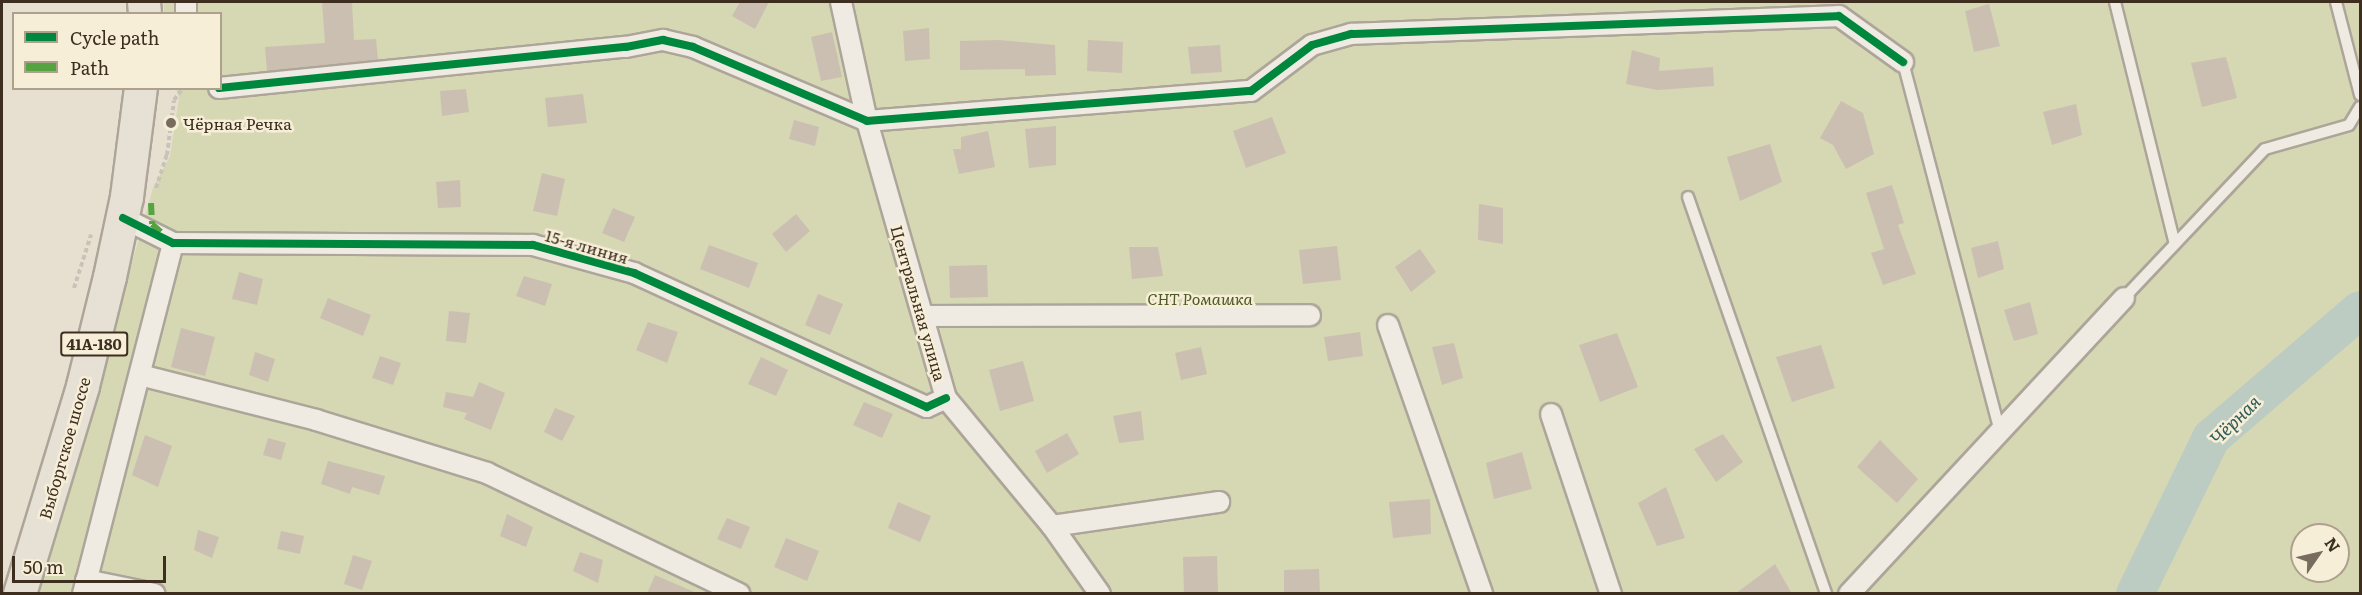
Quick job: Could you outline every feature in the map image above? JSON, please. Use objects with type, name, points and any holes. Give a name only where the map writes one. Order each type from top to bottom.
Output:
[{"type":"main road","name":"Выборгское шоссе","points":[[20,594],[83,386],[123,218],[141,90]]},
{"type":"street","name":"Центральная улица","points":[[842,2],[867,121],[945,398],[1052,526],[1100,594]]},
{"type":"street","points":[[222,88],[626,47],[663,40],[693,47],[867,121],[1251,91],[1312,45],[1350,34],[1839,15],[1903,62]]},
{"type":"street","name":"15-я линия","points":[[123,218],[172,243],[533,245],[634,273],[927,407],[945,398]]},
{"type":"street","points":[[155,594],[85,586],[172,243]]},
{"type":"street","points":[[1849,594],[2124,298]]},
{"type":"street","points":[[923,316],[1310,315]]},
{"type":"street","points":[[1388,325],[1482,594]]},
{"type":"street","points":[[140,375],[316,420],[487,472],[740,594]]},
{"type":"street","points":[[1551,414],[1611,594]]},
{"type":"street","points":[[1052,526],[1219,502]]},
{"type":"lane","points":[[2115,2],[2175,244]]},
{"type":"lane","points":[[2336,2],[2361,95]]},
{"type":"lane","points":[[1903,62],[2000,431]]},
{"type":"lane","points":[[2124,298],[2265,149],[2349,125],[2361,107]]},
{"type":"lane","points":[[1688,197],[1826,594]]},
{"type":"path","points":[[154,193],[167,155],[174,100],[182,90]]},
{"type":"green space","name":"СНТ Ромашка","points":[[164,2],[2360,2],[2360,593],[39,594],[153,188],[170,156],[179,98],[176,90],[222,90],[222,12],[164,12]]},
{"type":"building","points":[[322,2],[352,2],[354,40],[376,39],[378,60],[267,71],[265,47],[325,43]]},
{"type":"building","points":[[740,2],[769,2],[755,29],[732,16]]},
{"type":"building","points":[[1989,4],[2000,46],[1974,52],[1965,11]]},
{"type":"building","points":[[929,28],[930,59],[905,61],[903,31]]},
{"type":"building","points":[[832,32],[842,77],[821,81],[811,37]]},
{"type":"building","points":[[999,40],[1055,45],[1056,75],[1025,76],[1025,69],[960,70],[960,41]]},
{"type":"building","points":[[1088,40],[1123,42],[1122,73],[1087,71]]},
{"type":"building","points":[[1220,45],[1222,72],[1191,74],[1188,47]]},
{"type":"building","points":[[1632,50],[1660,58],[1659,71],[1713,67],[1714,86],[1657,90],[1626,84]]},
{"type":"building","points":[[2226,57],[2237,98],[2202,107],[2191,63]]},
{"type":"building","points":[[466,89],[469,112],[442,116],[440,91]]},
{"type":"building","points":[[583,94],[587,123],[548,127],[545,98]]},
{"type":"building","points":[[1841,101],[1863,113],[1874,154],[1846,169],[1833,145],[1820,138]]},
{"type":"building","points":[[2076,104],[2082,135],[2052,145],[2043,112]]},
{"type":"building","points":[[1272,117],[1286,153],[1246,168],[1233,131]]},
{"type":"building","points":[[794,120],[819,127],[815,146],[789,139]]},
{"type":"building","points":[[1056,126],[1056,165],[1029,168],[1025,129]]},
{"type":"building","points":[[988,131],[995,167],[959,174],[953,149],[961,149],[961,137]]},
{"type":"building","points":[[1770,144],[1782,182],[1740,201],[1727,157]]},
{"type":"building","points":[[542,173],[565,179],[557,216],[533,211]]},
{"type":"building","points":[[460,180],[461,207],[438,208],[436,182]]},
{"type":"building","points":[[1892,185],[1904,223],[1898,225],[1916,274],[1883,285],[1871,253],[1884,249],[1866,193]]},
{"type":"building","points":[[1479,204],[1503,208],[1503,244],[1478,240]]},
{"type":"building","points":[[613,208],[635,217],[624,242],[602,233]]},
{"type":"building","points":[[796,214],[810,231],[786,252],[772,234]]},
{"type":"building","points":[[1998,241],[2004,269],[1978,278],[1971,248]]},
{"type":"building","points":[[709,245],[758,263],[749,288],[700,269]]},
{"type":"building","points":[[1337,246],[1341,280],[1303,284],[1299,250]]},
{"type":"building","points":[[1129,247],[1158,247],[1163,276],[1132,279]]},
{"type":"building","points":[[1420,249],[1436,272],[1411,292],[1395,267]]},
{"type":"building","points":[[987,265],[988,297],[950,298],[949,266]]},
{"type":"building","points":[[239,272],[263,279],[257,305],[232,299]]},
{"type":"building","points":[[524,276],[552,284],[545,306],[516,296]]},
{"type":"building","points":[[818,294],[843,304],[830,335],[805,325]]},
{"type":"building","points":[[328,298],[371,315],[363,336],[320,318]]},
{"type":"building","points":[[2030,302],[2038,334],[2014,341],[2004,310]]},
{"type":"building","points":[[449,311],[470,313],[466,343],[446,341]]},
{"type":"building","points":[[648,322],[678,332],[667,363],[636,350]]},
{"type":"building","points":[[181,328],[215,337],[205,376],[171,367]]},
{"type":"building","points":[[1360,332],[1363,356],[1328,361],[1324,337]]},
{"type":"building","points":[[1617,333],[1638,387],[1600,402],[1579,345]]},
{"type":"building","points":[[1454,343],[1463,378],[1442,385],[1432,347]]},
{"type":"building","points":[[1821,345],[1835,388],[1792,402],[1776,357]]},
{"type":"building","points":[[1201,347],[1207,374],[1181,380],[1175,353]]},
{"type":"building","points":[[255,352],[275,359],[268,382],[249,375]]},
{"type":"building","points":[[380,356],[401,363],[393,385],[372,378]]},
{"type":"building","points":[[761,357],[788,370],[776,396],[748,384]]},
{"type":"building","points":[[1023,361],[1034,401],[1000,411],[989,370]]},
{"type":"building","points":[[479,382],[505,393],[491,430],[464,419],[467,413],[443,407],[446,392],[473,397]]},
{"type":"building","points":[[864,402],[893,414],[882,438],[853,425]]},
{"type":"building","points":[[555,408],[575,416],[562,441],[544,432]]},
{"type":"building","points":[[1141,411],[1144,440],[1119,443],[1113,416]]},
{"type":"building","points":[[1067,433],[1079,454],[1047,473],[1035,451]]},
{"type":"building","points":[[1723,434],[1743,462],[1716,482],[1694,449]]},
{"type":"building","points":[[145,435],[172,446],[158,487],[132,475]]},
{"type":"building","points":[[268,438],[286,443],[281,460],[263,455]]},
{"type":"building","points":[[1880,440],[1918,479],[1897,503],[1857,467]]},
{"type":"building","points":[[1522,452],[1532,489],[1494,499],[1486,463]]},
{"type":"building","points":[[328,461],[385,476],[379,495],[352,487],[350,494],[321,484]]},
{"type":"building","points":[[1666,487],[1685,538],[1657,546],[1638,503]]},
{"type":"building","points":[[1430,499],[1431,534],[1393,538],[1389,502]]},
{"type":"building","points":[[898,502],[931,516],[920,542],[888,528]]},
{"type":"building","points":[[507,514],[533,527],[526,547],[500,536]]},
{"type":"building","points":[[727,518],[750,527],[741,549],[717,539]]},
{"type":"building","points":[[198,530],[219,537],[212,558],[194,550]]},
{"type":"building","points":[[281,531],[304,536],[300,554],[277,549]]},
{"type":"building","points":[[786,538],[819,551],[807,581],[774,567]]},
{"type":"building","points":[[580,552],[603,560],[598,583],[573,571]]},
{"type":"building","points":[[353,555],[372,561],[362,590],[344,584]]},
{"type":"building","points":[[1217,556],[1218,594],[1184,594],[1183,557]]},
{"type":"building","points":[[1775,564],[1792,594],[1735,594]]},
{"type":"building","points":[[1319,569],[1320,594],[1284,594],[1284,570]]},
{"type":"building","points":[[655,575],[699,594],[647,594]]},
{"type":"waterway","name":"Чёрная","points":[[2135,594],[2211,438],[2360,310]]},
{"type":"marked path","points":[[151,203],[152,224],[161,232]]},
{"type":"cycle path","points":[[222,88],[626,47],[663,40],[693,47],[867,121],[1251,91],[1312,45],[1351,34],[1839,16],[1903,62]]},
{"type":"cycle path","points":[[123,218],[173,243],[533,245],[634,273],[927,407],[946,398]]},
{"type":"place","name":"Чёрная Речка","points":[[171,123]]}]
